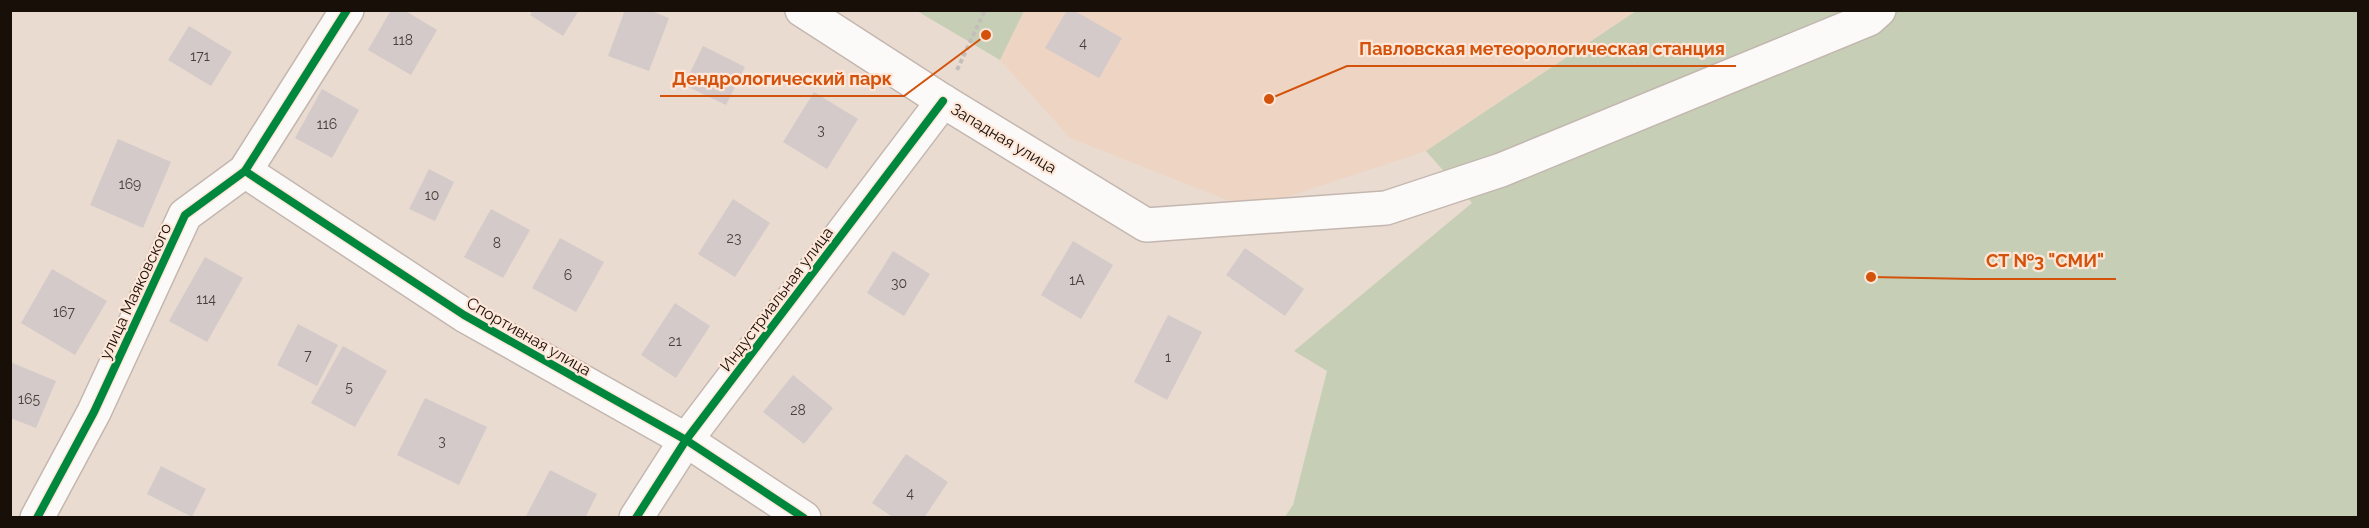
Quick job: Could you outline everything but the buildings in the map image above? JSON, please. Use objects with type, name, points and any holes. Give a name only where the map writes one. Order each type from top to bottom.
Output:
[{"type":"street","name":"улица Маяковского","points":[[37,518],[94,412],[185,215],[245,171],[347,10]]},
{"type":"street","name":"Западная улица","points":[[802,10],[1146,225],[1386,208],[1501,170],[1869,19],[1879,10]]},
{"type":"street","name":"Индустриальная улица","points":[[636,518],[686,440],[943,100]]},
{"type":"street","name":"Спортивная улица","points":[[245,171],[464,315],[686,440],[804,518]]},
{"type":"path","points":[[943,100],[985,10]]},
{"type":"shaded area","points":[[1024,11],[1636,11],[1426,151],[1250,209],[1070,138],[1000,60]]},
{"type":"green space","points":[[917,11],[1024,11],[1000,60]]},
{"type":"green space","points":[[1636,11],[2358,11],[2358,517],[1284,518],[1293,505],[1327,371],[1294,351],[1472,203],[1426,151]]},
{"type":"cycle path","points":[[37,518],[94,412],[185,215],[245,171],[347,10]]},
{"type":"cycle path","points":[[636,518],[686,440],[943,101]]},
{"type":"cycle path","points":[[245,171],[464,315],[686,440],[804,518]]},
{"type":"place","name":"Дендрологический парк","points":[[986,35]]},
{"type":"place","name":"Павловская метеорологическая станция","points":[[1269,99]]},
{"type":"place","name":"СТ №3 \"СМИ\"","points":[[1871,277]]}]
